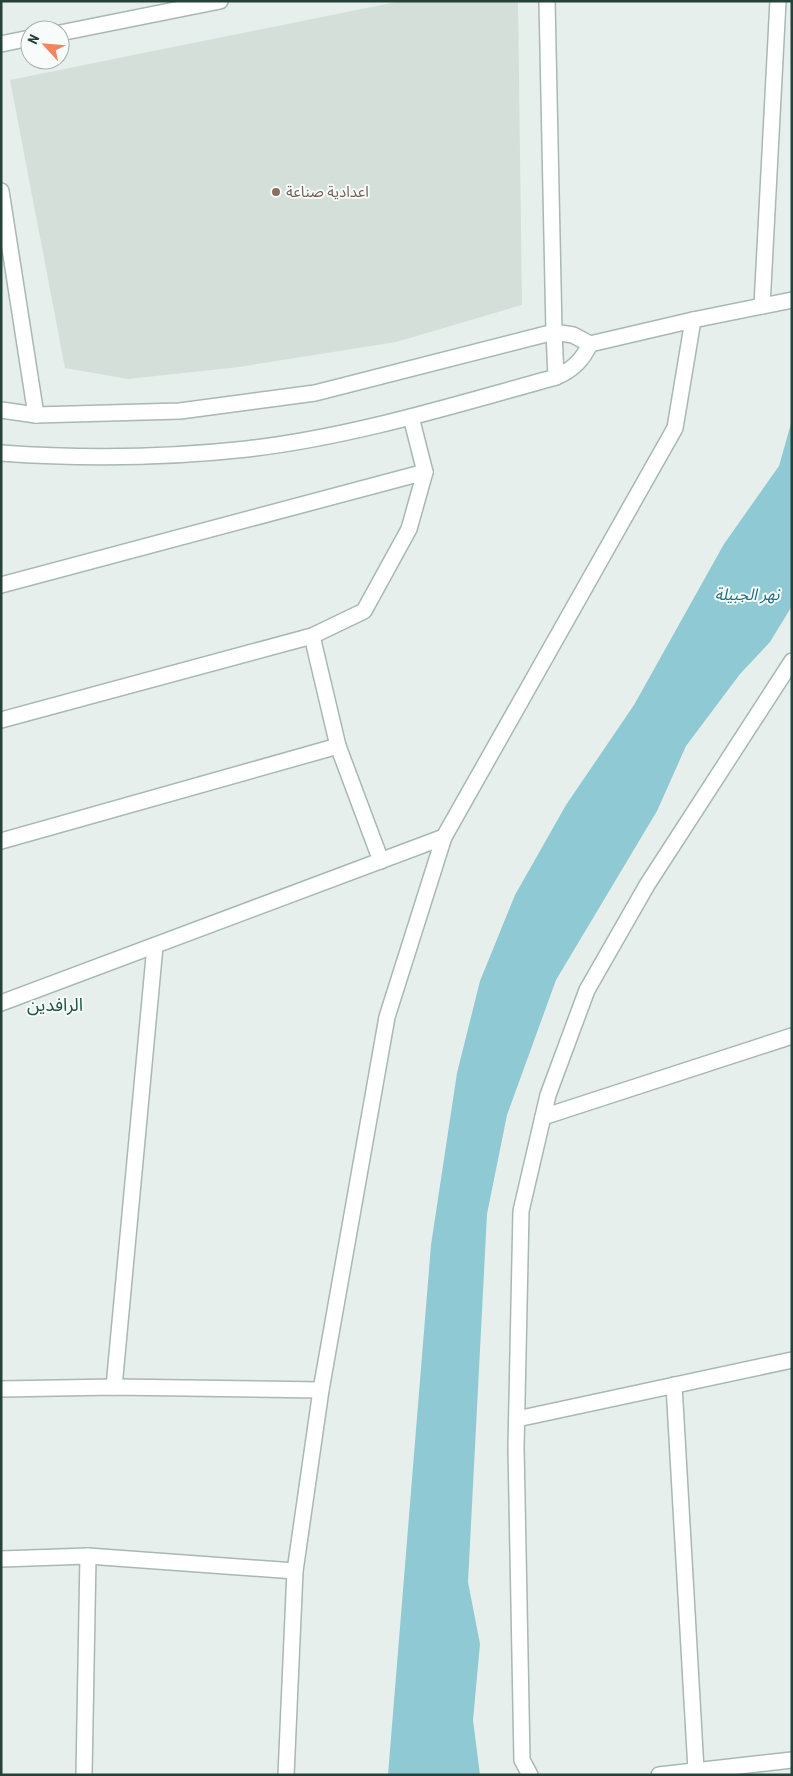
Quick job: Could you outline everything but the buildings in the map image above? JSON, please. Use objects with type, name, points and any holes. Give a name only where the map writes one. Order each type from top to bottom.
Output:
[{"type":"street","points":[[547,1],[556,377]]},
{"type":"street","points":[[762,306],[778,1]]},
{"type":"street","points":[[70,31],[215,2]]},
{"type":"street","points":[[1,44],[20,40]]},
{"type":"street","points":[[1,191],[36,414]]},
{"type":"street","points":[[1,410],[36,414],[180,412],[315,393],[554,332],[573,336],[590,344],[692,320],[792,300]]},
{"type":"street","points":[[286,1775],[294,1571],[321,1390],[387,1017],[444,838],[675,428],[692,320]]},
{"type":"street","points":[[1,453],[81,458],[186,455],[248,449],[311,439],[411,417],[556,377],[577,365],[585,356],[590,344]]},
{"type":"street","points":[[1,720],[312,636],[364,610],[409,529],[426,472],[411,417]]},
{"type":"street","points":[[1,584],[426,472]]},
{"type":"street","points":[[312,636],[338,746],[381,861]]},
{"type":"street","points":[[530,1775],[522,1760],[517,1419],[521,1211],[548,1095],[586,990],[647,885],[784,681],[792,661]]},
{"type":"street","points":[[1,842],[338,746]]},
{"type":"street","points":[[1,1004],[444,838]]},
{"type":"street","points":[[114,1387],[155,946]]},
{"type":"street","points":[[543,1117],[792,1036]]},
{"type":"street","points":[[517,1419],[792,1360]]},
{"type":"street","points":[[674,1385],[696,1770]]},
{"type":"street","points":[[1,1389],[114,1387],[321,1390]]},
{"type":"street","points":[[1,1559],[88,1556],[294,1571]]},
{"type":"street","points":[[84,1775],[88,1556]]},
{"type":"street","points":[[660,1775],[792,1760]]},
{"type":"shaded area","name":"اعدادية صناعة","points":[[401,1],[518,1],[522,305],[396,342],[239,367],[128,379],[65,368],[10,80],[59,70],[70,70],[70,68]]},
{"type":"water","name":"نهر الجبيلة","points":[[792,420],[792,606],[770,642],[740,674],[686,746],[657,811],[556,980],[507,1115],[487,1214],[468,1582],[480,1644],[473,1720],[480,1775],[388,1775],[431,1245],[457,1073],[480,981],[515,895],[566,805],[634,705],[724,544],[779,466]]},
{"type":"place","name":"اعدادية صناعة","points":[[276,192]]},
{"type":"district","name":"الرافدين","points":[[55,1004]]}]
